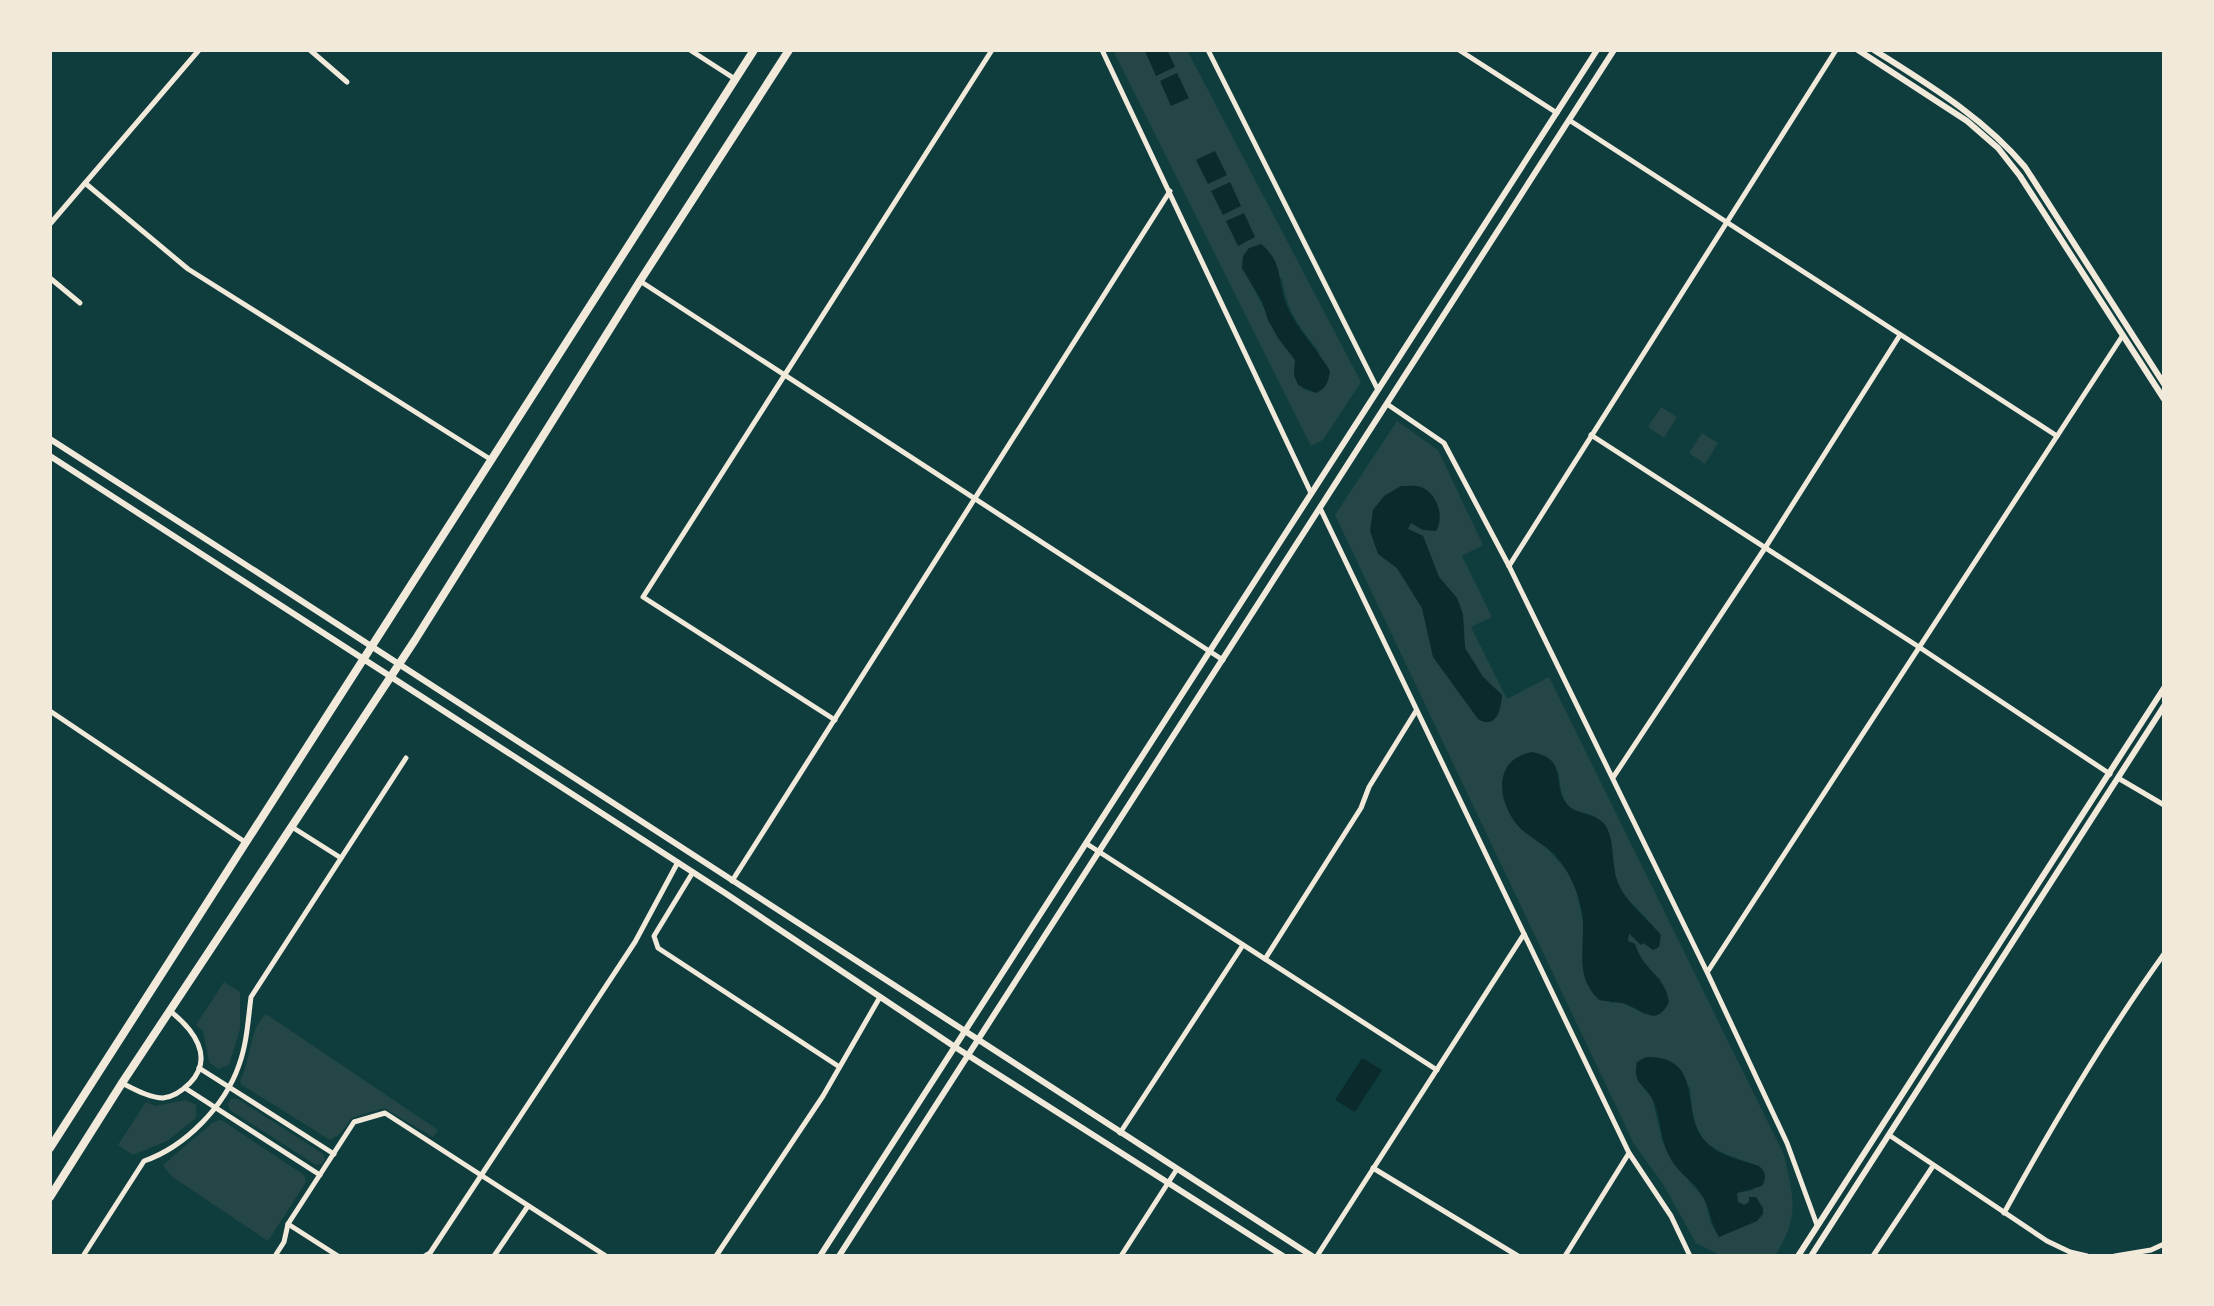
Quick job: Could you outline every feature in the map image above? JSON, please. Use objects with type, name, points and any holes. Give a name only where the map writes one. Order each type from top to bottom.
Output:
[{"type":"main road","points":[[50,1148],[754,50]]},
{"type":"main road","points":[[50,1197],[399,662],[789,50]]},
{"type":"street","points":[[50,224],[199,50]]},
{"type":"street","points":[[310,50],[347,82]]},
{"type":"street","points":[[690,50],[735,79]]},
{"type":"street","points":[[835,720],[643,597],[992,50]]},
{"type":"street","points":[[1102,50],[1312,494]]},
{"type":"street","points":[[1208,50],[1378,391]]},
{"type":"street","points":[[1459,50],[1557,113]]},
{"type":"street","points":[[820,1256],[1597,50]]},
{"type":"street","points":[[839,1256],[1614,50]]},
{"type":"street","points":[[1509,566],[1836,50]]},
{"type":"street","points":[[1858,50],[1967,121],[1998,148],[2020,176],[2164,399]]},
{"type":"street","points":[[1874,50],[1971,113],[2003,141],[2025,167],[2164,384]]},
{"type":"street","points":[[1569,120],[2057,436]]},
{"type":"street","points":[[85,183],[188,269],[490,459]]},
{"type":"street","points":[[732,881],[1170,191]]},
{"type":"street","points":[[50,278],[80,303]]},
{"type":"street","points":[[640,281],[1223,660]]},
{"type":"street","points":[[1614,777],[1900,335]]},
{"type":"street","points":[[1707,972],[2123,335]]},
{"type":"street","points":[[1387,404],[1444,443],[1509,566],[1614,777],[1787,1143],[1817,1225]]},
{"type":"street","points":[[1591,435],[2110,774],[2132,783],[2164,805]]},
{"type":"street","points":[[50,439],[399,662],[964,1033],[1314,1256],[1524,934]]},
{"type":"street","points":[[50,456],[678,862],[955,1047],[1283,1256]]},
{"type":"street","points":[[1320,508],[1629,1153],[1671,1216],[1690,1256]]},
{"type":"street","points":[[1798,1256],[2164,688]]},
{"type":"street","points":[[1811,1256],[2164,706]]},
{"type":"street","points":[[1265,959],[1361,808],[1369,787],[1417,710]]},
{"type":"street","points":[[50,711],[245,842]]},
{"type":"street","points":[[83,1256],[144,1161],[181,1141],[215,1107],[228,1087],[238,1067],[245,1041],[251,997],[406,758]]},
{"type":"street","points":[[291,826],[341,858]]},
{"type":"street","points":[[1087,844],[1437,1070]]},
{"type":"street","points":[[425,1256],[430,1253],[635,942],[678,862]]},
{"type":"street","points":[[693,872],[654,936],[658,948],[838,1066]]},
{"type":"street","points":[[1120,1133],[1243,945]]},
{"type":"street","points":[[2004,1213],[2040,1148],[2134,996],[2164,954]]},
{"type":"street","points":[[716,1256],[823,1096],[880,997]]},
{"type":"street","points":[[122,1083],[139,1092],[162,1098],[181,1092],[195,1078],[203,1060],[200,1045],[187,1025],[170,1011]]},
{"type":"street","points":[[199,1068],[334,1154]]},
{"type":"street","points":[[185,1088],[320,1175]]},
{"type":"street","points":[[275,1256],[284,1242],[288,1224],[354,1122],[385,1113],[606,1256]]},
{"type":"street","points":[[1879,1130],[2047,1241],[2077,1255],[2087,1256]]},
{"type":"street","points":[[1565,1256],[1629,1153]]},
{"type":"street","points":[[1873,1256],[1933,1166]]},
{"type":"street","points":[[1373,1168],[1518,1256]]},
{"type":"street","points":[[1121,1256],[1177,1169]]},
{"type":"street","points":[[494,1256],[528,1206]]},
{"type":"street","points":[[288,1224],[338,1256]]},
{"type":"street","points":[[2115,1256],[2141,1253],[2164,1244]]},
{"type":"shaded area","points":[[1113,50],[1147,50],[1174,67],[1167,50],[1187,50],[1361,382],[1323,440],[1311,446]],"holes":[[[1242,268],[1282,278],[1290,309],[1319,352],[1316,393],[1303,389],[1294,375],[1295,360]]]},
{"type":"shaded area","points":[[1167,50],[1175,67],[1156,76],[1145,51]]},
{"type":"shaded area","points":[[1177,73],[1189,98],[1171,106],[1160,81]]},
{"type":"shaded area","points":[[1215,151],[1227,175],[1208,184],[1196,160]]},
{"type":"shaded area","points":[[1230,182],[1241,206],[1223,215],[1211,191]]},
{"type":"shaded area","points":[[1244,213],[1255,237],[1238,246],[1226,221]]},
{"type":"shaded area","points":[[1261,244],[1276,264],[1285,301],[1294,319],[1330,371],[1323,389],[1316,393],[1298,385],[1294,375],[1295,360],[1278,338],[1262,301],[1242,268],[1243,256],[1249,248]]},
{"type":"shaded area","points":[[1661,407],[1677,417],[1664,438],[1648,427]]},
{"type":"shaded area","points":[[1397,421],[1438,450],[1483,545],[1462,556],[1492,617],[1471,627],[1507,699],[1549,677],[1784,1155],[1793,1207],[1788,1230],[1775,1256],[1722,1256],[1696,1243],[1663,1184],[1634,1144],[1335,515]],"holes":[[[1401,486],[1411,523],[1408,529],[1423,536],[1439,577],[1457,598],[1465,648],[1483,677],[1502,695],[1498,716],[1427,627],[1422,608],[1397,568]],[[1558,771],[1562,794],[1568,806],[1601,822],[1608,836],[1620,887],[1647,919],[1641,945],[1628,933],[1628,941],[1635,944],[1644,966],[1661,980],[1645,1014],[1621,1002],[1610,1003],[1583,936],[1576,890],[1568,872],[1546,847],[1519,827]],[[1637,1080],[1690,1087],[1695,1122],[1706,1142],[1715,1149],[1759,1166],[1753,1190],[1737,1193],[1738,1202],[1745,1205],[1749,1202],[1719,1236],[1711,1224],[1705,1199],[1672,1162],[1662,1140],[1652,1098]]]},
{"type":"shaded area","points":[[1702,433],[1718,443],[1705,464],[1689,453]]},
{"type":"shaded area","points":[[1401,486],[1419,486],[1427,490],[1438,506],[1440,519],[1436,531],[1423,530],[1411,523],[1408,529],[1423,536],[1439,577],[1457,598],[1463,614],[1465,648],[1483,677],[1502,695],[1499,712],[1489,722],[1478,719],[1433,657],[1422,608],[1397,568],[1378,554],[1370,531],[1373,510],[1384,496]]},
{"type":"shaded area","points":[[1532,752],[1551,760],[1555,766],[1566,803],[1598,819],[1607,828],[1616,876],[1622,890],[1661,935],[1659,947],[1653,950],[1643,943],[1641,945],[1629,933],[1628,941],[1635,944],[1643,961],[1667,993],[1669,1002],[1659,1014],[1649,1015],[1622,1003],[1599,1000],[1591,991],[1582,964],[1582,915],[1573,884],[1556,856],[1513,819],[1503,796],[1504,773],[1519,756]]},
{"type":"shaded area","points":[[224,982],[240,992],[240,1029],[229,1065],[218,1069],[209,1062],[203,1031],[196,1025]]},
{"type":"shaded area","points":[[266,1014],[438,1130],[433,1137],[384,1108],[352,1118],[340,1134],[330,1140],[242,1085],[240,1081],[253,1036]]},
{"type":"shaded area","points":[[1646,1057],[1665,1059],[1684,1075],[1697,1128],[1709,1145],[1730,1157],[1759,1166],[1763,1171],[1765,1178],[1762,1186],[1737,1193],[1738,1202],[1744,1205],[1749,1202],[1749,1197],[1756,1197],[1763,1208],[1763,1214],[1757,1221],[1719,1237],[1703,1197],[1671,1159],[1653,1100],[1638,1080],[1637,1062]]},
{"type":"shaded area","points":[[1362,1058],[1382,1070],[1355,1112],[1335,1100]]},
{"type":"shaded area","points":[[231,1099],[238,1099],[323,1154],[325,1159],[322,1164],[316,1165],[230,1110],[228,1104]]},
{"type":"shaded area","points":[[186,1100],[196,1105],[196,1118],[167,1141],[133,1155],[118,1145],[146,1102],[155,1106]]},
{"type":"shaded area","points":[[219,1120],[304,1175],[306,1182],[268,1241],[171,1176],[163,1165]]}]
